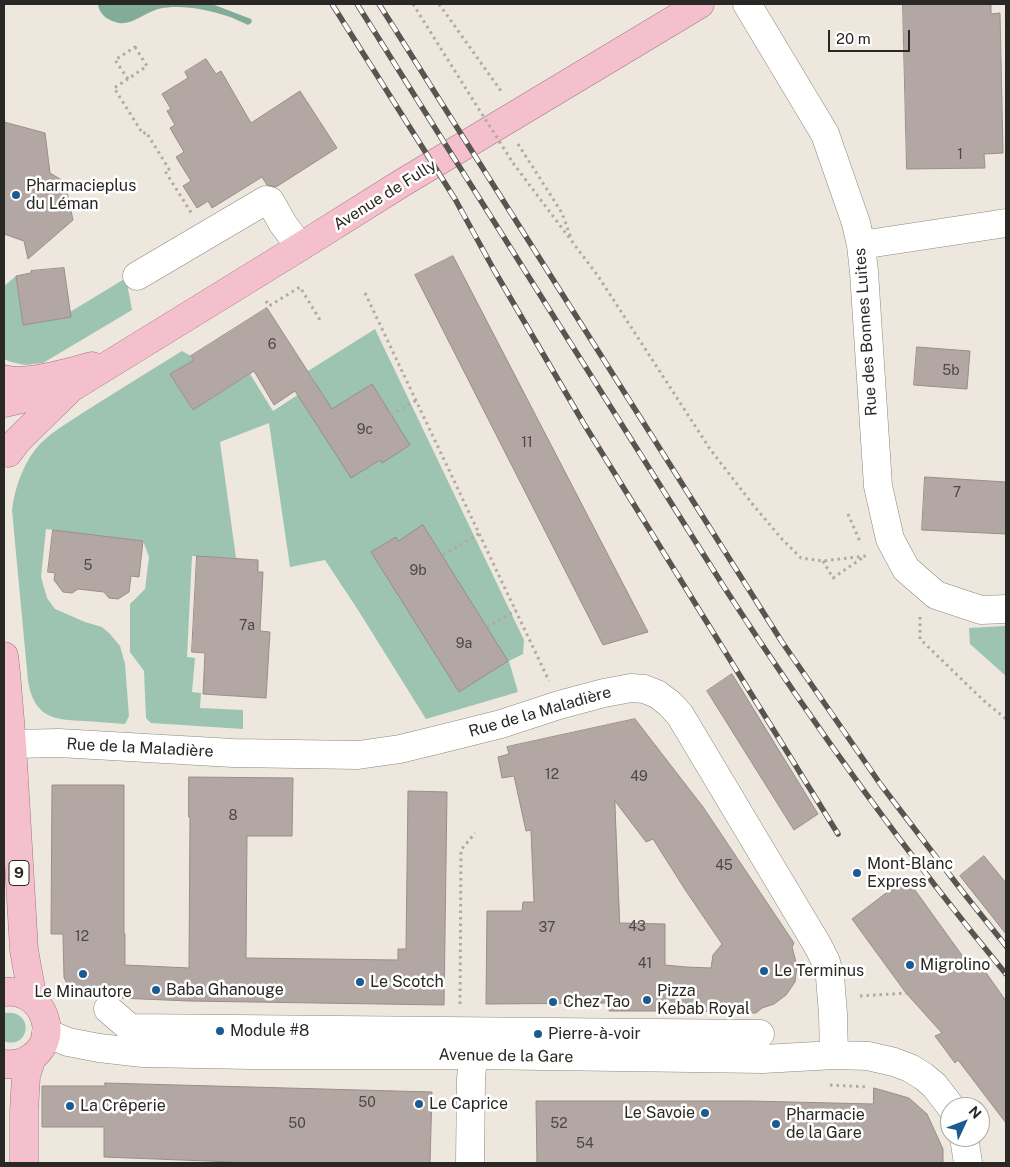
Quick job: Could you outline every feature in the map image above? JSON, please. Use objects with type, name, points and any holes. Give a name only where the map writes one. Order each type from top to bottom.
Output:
[{"type":"main road","name":"Avenue de Fully","points":[[5,450],[18,441],[71,388],[402,183],[700,4]]},
{"type":"main road","points":[[4,379],[21,381],[59,375],[118,359]]},
{"type":"main road","name":"Avenue de Fully","points":[[4,403],[71,388]]},
{"type":"main road","name":"9","points":[[4,656],[12,744],[24,950],[34,1000],[45,1019],[46,1033]]},
{"type":"main road","points":[[4,992],[21,993],[34,1000]]},
{"type":"main road","points":[[24,1163],[26,1076],[32,1058],[41,1048],[46,1033]]},
{"type":"main road","points":[[4,1064],[15,1064],[32,1058]]},
{"type":"street","name":"Rue des Bonnes Luites","points":[[747,4],[825,134],[856,223],[864,272],[878,486],[890,539],[906,569],[936,595],[981,610],[1006,609]]},
{"type":"street","points":[[137,276],[266,200],[270,201],[283,224],[300,247]]},
{"type":"street","points":[[861,245],[1006,223]]},
{"type":"street","name":"Rue de la Maladière","points":[[12,744],[59,743],[233,753],[358,755],[400,749],[501,724],[604,693],[631,688],[644,689],[657,694],[680,715],[818,946],[826,962],[830,977],[834,1054]]},
{"type":"street","points":[[108,1009],[130,1028],[760,1034]]},
{"type":"street","name":"Avenue de la Gare","points":[[46,1033],[68,1042],[98,1048],[143,1053],[763,1059],[834,1054],[868,1056],[910,1068],[934,1085],[943,1097]]},
{"type":"street","points":[[470,1163],[473,1055]]},
{"type":"street","points":[[966,1147],[968,1163]]},
{"type":"path","points":[[413,4],[513,163],[598,276],[710,449],[754,506],[801,558],[823,561],[866,556],[833,578],[823,561]]},
{"type":"path","points":[[439,4],[501,92]]},
{"type":"path","points":[[128,79],[115,60],[135,47],[147,66],[128,79],[114,88],[143,134],[146,132],[169,169],[165,172],[205,235]]},
{"type":"path","points":[[518,143],[562,212],[572,241]]},
{"type":"path","points":[[264,296],[270,306],[300,287],[320,320]]},
{"type":"path","points":[[365,293],[552,686]]},
{"type":"path","points":[[391,415],[417,400]]},
{"type":"path","points":[[443,556],[480,533]]},
{"type":"path","points":[[488,627],[516,610]]},
{"type":"path","points":[[916,611],[920,618],[920,639],[983,700],[1006,719]]},
{"type":"path","points":[[460,1005],[460,850],[475,833]]},
{"type":"path","points":[[857,996],[906,994]]},
{"type":"green space","points":[[98,4],[212,4],[252,21],[248,25],[210,11],[175,7],[158,9],[129,22],[119,23],[105,17],[100,11]]},
{"type":"green space","points":[[16,276],[23,325],[70,317],[70,312],[126,278],[132,310],[43,363],[25,365],[11,362],[4,359],[4,286]]},
{"type":"green space","points":[[375,329],[524,640],[523,654],[509,661],[518,692],[426,719],[325,560],[290,567],[269,423],[220,442],[236,558],[192,556],[187,657],[195,658],[192,692],[201,693],[200,708],[243,710],[243,729],[151,723],[146,718],[144,671],[130,652],[130,604],[145,589],[149,557],[143,541],[46,529],[41,577],[47,598],[55,609],[102,627],[120,646],[125,664],[129,716],[125,724],[74,720],[54,717],[40,709],[31,693],[28,681],[12,510],[17,486],[23,471],[30,457],[40,444],[63,426],[182,351],[194,360],[170,374],[193,410],[250,374],[273,411],[316,383],[308,371]]},
{"type":"green space","points":[[1006,626],[1006,676],[970,644],[969,628]]},
{"type":"green space","points":[[4,1014],[15,1014],[22,1018],[25,1023],[26,1030],[24,1036],[13,1043],[4,1041]]},
{"type":"building","points":[[903,4],[991,4],[991,14],[1000,13],[1003,153],[984,154],[985,168],[907,169]]},
{"type":"building","points":[[206,59],[216,74],[221,71],[251,123],[300,91],[337,148],[276,187],[267,185],[262,177],[212,208],[208,201],[197,208],[183,186],[191,181],[176,157],[184,152],[170,128],[175,125],[167,111],[171,109],[162,94],[188,78],[185,72]]},
{"type":"building","points":[[4,122],[45,133],[50,173],[65,182],[73,220],[28,259],[24,241],[4,234]]},
{"type":"building","points":[[453,256],[648,632],[603,645],[415,275]]},
{"type":"building","points":[[64,268],[71,317],[23,325],[16,276],[31,273],[31,271]]},
{"type":"building","points":[[267,308],[332,409],[372,384],[410,445],[382,463],[380,460],[351,478],[295,391],[274,405],[254,371],[193,410],[170,374],[194,360],[191,356]]},
{"type":"building","points":[[917,347],[970,351],[967,389],[914,385]]},
{"type":"building","points":[[925,477],[1006,482],[1006,534],[922,530]]},
{"type":"building","points":[[423,525],[508,661],[459,692],[371,552],[396,537],[398,541]]},
{"type":"building","points":[[53,530],[143,541],[139,577],[131,576],[129,592],[118,599],[109,598],[104,592],[78,589],[72,593],[63,592],[54,580],[55,573],[48,572]]},
{"type":"building","points":[[197,556],[258,560],[258,572],[263,572],[260,631],[270,632],[266,698],[203,694],[205,653],[192,652]]},
{"type":"building","points":[[732,674],[818,814],[794,830],[707,691]]},
{"type":"building","points":[[635,719],[703,807],[794,943],[792,947],[797,966],[795,982],[786,995],[774,1004],[762,1008],[756,1013],[609,1011],[609,1003],[486,1004],[487,911],[522,911],[523,902],[534,902],[531,830],[526,831],[514,776],[502,778],[498,757],[509,754],[507,747]],"holes":[[[615,801],[646,842],[653,839],[722,944],[713,955],[711,968],[665,965],[665,924],[620,923]]]},
{"type":"building","points":[[189,777],[293,778],[292,836],[247,836],[246,958],[398,960],[398,949],[406,949],[408,791],[447,792],[444,1005],[189,1001],[119,998],[110,994],[103,994],[98,997],[81,997],[69,989],[64,977],[63,934],[51,934],[52,785],[124,785],[125,965],[189,968]]},
{"type":"building","points":[[984,856],[1006,883],[1006,934],[960,876]]},
{"type":"building","points":[[907,879],[974,972],[982,967],[1006,1001],[1006,1123],[990,1102],[990,1097],[986,1097],[958,1060],[955,1063],[935,1036],[942,1033],[906,993],[852,919]]},
{"type":"building","points":[[105,1083],[432,1092],[430,1163],[233,1163],[104,1157],[104,1127],[42,1127],[42,1086],[105,1086]]},
{"type":"building","points":[[874,1088],[909,1098],[927,1114],[940,1142],[940,1147],[943,1149],[943,1163],[537,1163],[536,1101],[750,1101],[873,1104]]},
{"type":"railway","points":[[332,4],[455,199],[584,424],[838,834]]},
{"type":"railway","points":[[357,4],[724,587],[790,687],[895,833],[1006,974]]},
{"type":"railway","points":[[379,4],[782,642],[881,785],[1006,946]]},
{"type":"place","name":"Pharmacieplus du Léman","points":[[16,195]]},
{"type":"place","name":"Mont-Blanc Express","points":[[857,873]]},
{"type":"place","name":"Migrolino","points":[[910,965]]},
{"type":"place","name":"Le Terminus","points":[[764,971]]},
{"type":"place","name":"Le Minautore","points":[[83,974]]},
{"type":"place","name":"Le Scotch","points":[[360,982]]},
{"type":"place","name":"Baba Ghanouge","points":[[156,990]]},
{"type":"place","name":"Pizza Kebab Royal","points":[[647,1000]]},
{"type":"place","name":"Chez Tao","points":[[553,1002]]},
{"type":"place","name":"Module #8","points":[[220,1031]]},
{"type":"place","name":"Pierre-à-voir","points":[[538,1034]]},
{"type":"place","name":"Le Caprice","points":[[419,1104]]},
{"type":"place","name":"La Crêperie","points":[[70,1106]]},
{"type":"place","name":"Le Savoie","points":[[705,1113]]},
{"type":"place","name":"Pharmacie de la Gare","points":[[776,1124]]}]
